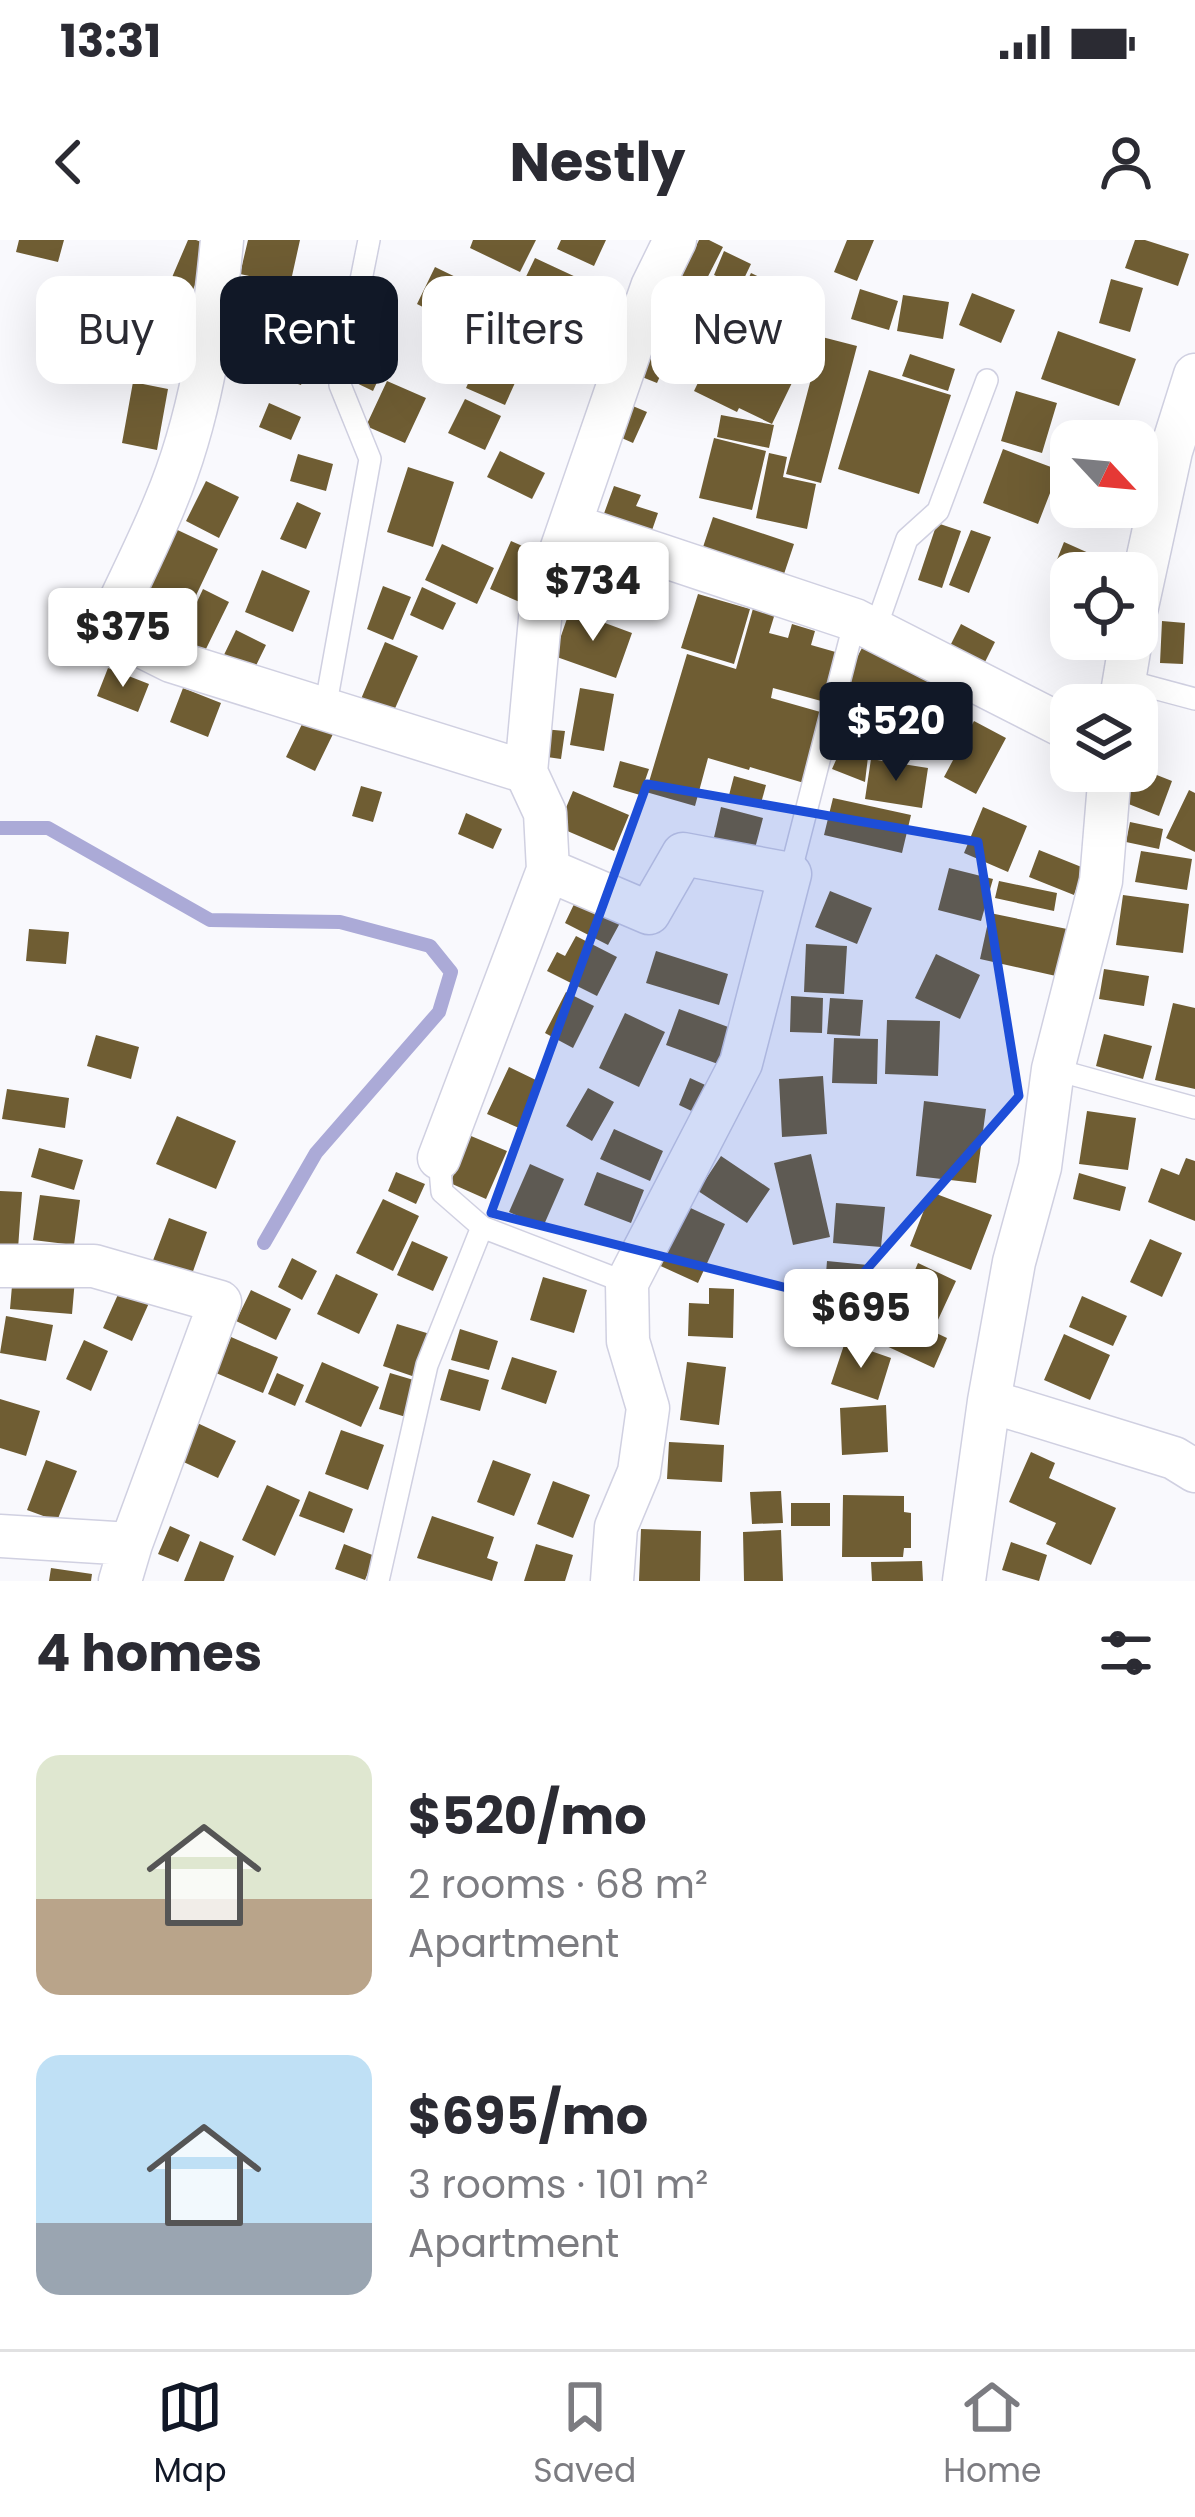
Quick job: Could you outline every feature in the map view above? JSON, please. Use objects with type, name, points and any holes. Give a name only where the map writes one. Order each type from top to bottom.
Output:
[{"type":"street","points":[[222,240],[215,314],[188,433],[167,499],[107,629],[170,661],[526,772]]},
{"type":"street","points":[[439,1159],[548,870],[545,813],[526,772],[541,608],[652,287],[675,240]]},
{"type":"street","points":[[1149,552],[1171,451],[1195,375]]},
{"type":"street","points":[[570,525],[865,625],[1050,719]]},
{"type":"street","points":[[964,1581],[1014,1262],[1040,1167],[1054,1069],[1101,881],[1108,792]]},
{"type":"street","points":[[548,870],[649,913],[683,854],[790,874],[741,1063],[627,1283],[628,1341],[648,1408],[639,1472],[616,1527],[612,1581]]},
{"type":"street","points":[[0,1266],[94,1266],[220,1302],[126,1562],[0,1536]]},
{"type":"street","points":[[989,1401],[1174,1458],[1195,1471]]},
{"type":"lane","points":[[325,709],[370,459],[340,385],[369,240]]},
{"type":"lane","points":[[790,874],[865,625],[908,539],[938,511],[988,380]]},
{"type":"lane","points":[[1125,675],[1195,699]]},
{"type":"lane","points":[[1054,1069],[1195,1108]]},
{"type":"lane","points":[[439,1159],[442,1192],[482,1227],[627,1283]]},
{"type":"lane","points":[[378,1581],[427,1365],[482,1227]]},
{"type":"highlighted area","points":[[647,784],[978,842],[1019,1096],[839,1301],[491,1213]]},
{"type":"building","points":[[19,240],[64,240],[58,262],[16,252]]},
{"type":"building","points":[[188,240],[212,246],[196,283],[196,276],[173,276]]},
{"type":"building","points":[[248,240],[300,240],[292,276],[240,274]]},
{"type":"building","points":[[473,240],[536,240],[520,272],[470,248]]},
{"type":"building","points":[[561,240],[606,240],[594,266],[557,249]]},
{"type":"building","points":[[699,240],[723,247],[708,276],[681,276]]},
{"type":"building","points":[[847,240],[874,240],[857,281],[834,272]]},
{"type":"building","points":[[1135,240],[1189,254],[1178,286],[1125,268]]},
{"type":"building","points":[[724,251],[751,264],[745,276],[714,275]]},
{"type":"building","points":[[535,258],[574,276],[526,276]]},
{"type":"building","points":[[435,267],[454,276],[431,276]]},
{"type":"building","points":[[1111,279],[1143,288],[1130,332],[1099,323]]},
{"type":"building","points":[[860,289],[898,301],[889,330],[851,319]]},
{"type":"building","points":[[972,293],[1015,310],[1001,343],[959,325]]},
{"type":"building","points":[[903,295],[949,302],[943,339],[897,331]]},
{"type":"building","points":[[1058,331],[1136,359],[1119,406],[1041,379]]},
{"type":"building","points":[[196,336],[202,337],[196,382]]},
{"type":"building","points":[[825,338],[857,346],[821,483],[786,474],[810,384],[825,384]]},
{"type":"building","points":[[651,344],[651,381],[637,375]]},
{"type":"building","points":[[910,354],[955,369],[948,391],[902,376]]},
{"type":"building","points":[[869,370],[951,395],[919,494],[838,469]]},
{"type":"building","points":[[133,384],[168,389],[157,450],[122,443]]},
{"type":"building","points":[[386,384],[426,398],[405,443],[366,426]]},
{"type":"building","points":[[468,384],[514,384],[505,405],[466,388]]},
{"type":"building","points":[[697,384],[791,384],[772,424],[694,391]]},
{"type":"building","points":[[1016,391],[1057,403],[1042,453],[1001,441]]},
{"type":"building","points":[[465,399],[501,416],[485,450],[448,433]]},
{"type":"building","points":[[269,403],[301,417],[291,440],[259,427]]},
{"type":"building","points":[[628,404],[647,412],[633,443],[615,435]]},
{"type":"building","points":[[721,415],[774,425],[769,448],[717,437]]},
{"type":"building","points":[[714,438],[766,451],[752,510],[699,498]]},
{"type":"building","points":[[1003,449],[1050,467],[1050,493],[1038,524],[983,503]]},
{"type":"building","points":[[500,451],[545,473],[532,499],[487,477]]},
{"type":"building","points":[[769,453],[787,457],[783,477],[816,484],[807,529],[756,518]]},
{"type":"building","points":[[298,454],[333,464],[326,491],[290,481]]},
{"type":"building","points":[[408,467],[454,482],[433,547],[387,532]]},
{"type":"building","points":[[206,481],[239,497],[219,538],[186,521]]},
{"type":"building","points":[[614,486],[641,495],[636,506],[658,513],[650,536],[602,519]]},
{"type":"building","points":[[297,502],[321,513],[306,549],[280,539]]},
{"type":"building","points":[[713,517],[794,544],[781,583],[700,556]]},
{"type":"building","points":[[937,523],[961,531],[942,588],[918,580]]},
{"type":"building","points":[[169,526],[218,549],[191,606],[142,584]]},
{"type":"building","points":[[971,530],[991,537],[969,593],[949,585]]},
{"type":"building","points":[[511,541],[543,555],[522,603],[490,589]]},
{"type":"building","points":[[1064,542],[1086,552],[1060,552]]},
{"type":"building","points":[[442,544],[494,568],[477,604],[425,580]]},
{"type":"building","points":[[262,570],[310,591],[293,632],[245,612]]},
{"type":"building","points":[[383,586],[411,597],[393,640],[367,629]]},
{"type":"building","points":[[422,587],[456,603],[443,630],[410,615]]},
{"type":"building","points":[[203,589],[229,602],[203,655],[178,643]]},
{"type":"building","points":[[698,594],[750,609],[734,664],[681,648]]},
{"type":"building","points":[[754,605],[776,610],[769,633],[788,638],[792,624],[815,631],[811,645],[839,653],[825,702],[773,688],[771,698],[824,713],[804,783],[708,758],[695,806],[646,792],[687,654],[736,669]]},
{"type":"building","points":[[570,610],[632,633],[616,678],[554,656]]},
{"type":"building","points":[[1162,621],[1185,623],[1183,664],[1160,663]]},
{"type":"building","points":[[961,624],[995,642],[984,664],[950,646]]},
{"type":"building","points":[[236,630],[266,645],[251,676],[221,661]]},
{"type":"building","points":[[385,642],[418,656],[393,713],[361,699]]},
{"type":"building","points":[[864,644],[944,686],[915,739],[836,698]]},
{"type":"building","points":[[108,668],[149,684],[138,712],[97,696]]},
{"type":"building","points":[[183,688],[221,703],[208,737],[170,722]]},
{"type":"building","points":[[580,688],[614,694],[604,751],[570,745]]},
{"type":"building","points":[[857,713],[915,742],[904,760],[868,757],[865,782],[832,769]]},
{"type":"building","points":[[304,720],[333,734],[315,771],[286,757]]},
{"type":"building","points":[[974,721],[1006,738],[976,794],[944,777]]},
{"type":"building","points":[[543,729],[565,731],[561,759],[540,756]]},
{"type":"building","points":[[871,759],[928,768],[922,808],[865,799]]},
{"type":"building","points":[[620,761],[649,769],[640,795],[613,787]]},
{"type":"building","points":[[1158,775],[1172,781],[1159,816],[1126,803],[1130,792],[1158,792]]},
{"type":"building","points":[[734,776],[766,785],[760,807],[728,799]]},
{"type":"building","points":[[361,786],[382,792],[373,822],[352,816]]},
{"type":"building","points":[[1189,790],[1195,793],[1195,852],[1166,838]]},
{"type":"building","points":[[573,791],[629,815],[614,851],[558,827]]},
{"type":"building","points":[[833,798],[911,815],[902,853],[824,835]]},
{"type":"building","points":[[721,807],[763,818],[753,856],[712,846]]},
{"type":"building","points":[[983,807],[1027,826],[1008,872],[964,853]]},
{"type":"building","points":[[466,813],[502,829],[493,849],[458,834]]},
{"type":"building","points":[[1130,822],[1163,829],[1159,849],[1126,842]]},
{"type":"building","points":[[1039,850],[1084,868],[1074,895],[1029,877]]},
{"type":"building","points":[[1141,851],[1192,859],[1187,890],[1135,882]]},
{"type":"building","points":[[949,868],[993,879],[981,921],[938,910]]},
{"type":"building","points":[[999,881],[1057,893],[1054,911],[995,898]]},
{"type":"building","points":[[830,891],[872,908],[857,944],[815,927]]},
{"type":"building","points":[[1123,895],[1189,904],[1183,953],[1116,945]]},
{"type":"building","points":[[576,900],[620,923],[608,945],[565,923]]},
{"type":"building","points":[[990,913],[1067,929],[1056,976],[980,959]]},
{"type":"building","points":[[29,929],[69,932],[66,964],[26,961]]},
{"type":"building","points":[[576,936],[617,957],[597,996],[547,971],[557,952],[565,956]]},
{"type":"building","points":[[806,944],[847,946],[844,994],[804,992]]},
{"type":"building","points":[[656,951],[728,974],[719,1005],[646,983]]},
{"type":"building","points":[[936,954],[980,975],[960,1019],[915,998]]},
{"type":"building","points":[[1104,969],[1149,976],[1144,1006],[1099,999]]},
{"type":"building","points":[[566,992],[594,1006],[573,1048],[545,1033]]},
{"type":"building","points":[[791,996],[823,998],[822,1033],[790,1032]]},
{"type":"building","points":[[830,998],[863,1000],[860,1036],[827,1034]]},
{"type":"building","points":[[1173,1003],[1195,1008],[1195,1089],[1155,1080]]},
{"type":"building","points":[[679,1009],[731,1028],[718,1064],[666,1045]]},
{"type":"building","points":[[625,1013],[665,1032],[639,1087],[599,1068]]},
{"type":"building","points":[[887,1020],[940,1021],[938,1076],[885,1074]]},
{"type":"building","points":[[1104,1034],[1152,1046],[1143,1079],[1096,1066]]},
{"type":"building","points":[[96,1035],[139,1047],[131,1079],[87,1066]]},
{"type":"building","points":[[834,1038],[878,1039],[877,1084],[832,1083]]},
{"type":"building","points":[[509,1067],[540,1082],[519,1128],[487,1114]]},
{"type":"building","points":[[823,1076],[827,1134],[782,1137],[779,1079]]},
{"type":"building","points":[[690,1078],[714,1089],[702,1116],[679,1105]]},
{"type":"building","points":[[588,1088],[614,1102],[592,1141],[566,1126]]},
{"type":"building","points":[[7,1089],[69,1098],[65,1128],[2,1119]]},
{"type":"building","points":[[924,1101],[986,1109],[976,1183],[916,1176]]},
{"type":"building","points":[[1087,1111],[1136,1118],[1128,1170],[1079,1164]]},
{"type":"building","points":[[177,1116],[236,1141],[216,1189],[156,1164]]},
{"type":"building","points":[[614,1129],[663,1151],[650,1181],[600,1159]]},
{"type":"building","points":[[471,1136],[507,1151],[486,1199],[450,1183]]},
{"type":"building","points":[[39,1148],[83,1160],[74,1190],[31,1177]]},
{"type":"building","points":[[811,1154],[830,1237],[793,1245],[774,1163]]},
{"type":"building","points":[[721,1156],[770,1189],[747,1223],[698,1191]]},
{"type":"building","points":[[1186,1158],[1195,1161],[1195,1221],[1148,1202],[1161,1168],[1179,1175]]},
{"type":"building","points":[[530,1164],[564,1179],[543,1227],[509,1212]]},
{"type":"building","points":[[396,1172],[425,1184],[416,1204],[388,1191]]},
{"type":"building","points":[[597,1172],[644,1190],[631,1223],[584,1205]]},
{"type":"building","points":[[1079,1173],[1126,1187],[1120,1211],[1073,1199]]},
{"type":"building","points":[[0,1191],[22,1192],[18,1249],[0,1248]]},
{"type":"building","points":[[931,1192],[992,1215],[971,1270],[910,1246]]},
{"type":"building","points":[[40,1195],[80,1200],[74,1245],[33,1240]]},
{"type":"building","points":[[383,1199],[419,1216],[393,1271],[356,1253]]},
{"type":"building","points":[[836,1203],[885,1207],[881,1247],[833,1243]]},
{"type":"building","points":[[682,1204],[725,1224],[698,1283],[654,1263]]},
{"type":"building","points":[[169,1218],[207,1232],[191,1277],[152,1263]]},
{"type":"building","points":[[1150,1239],[1182,1253],[1162,1297],[1130,1282]]},
{"type":"building","points":[[412,1241],[448,1257],[433,1291],[397,1275]]},
{"type":"building","points":[[292,1258],[317,1271],[302,1300],[278,1287]]},
{"type":"building","points":[[827,1261],[868,1265],[864,1315],[823,1311]]},
{"type":"building","points":[[918,1263],[956,1281],[937,1322],[900,1305]]},
{"type":"building","points":[[13,1274],[75,1279],[72,1314],[10,1309]]},
{"type":"building","points":[[336,1274],[378,1294],[359,1334],[317,1314]]},
{"type":"building","points":[[543,1277],[587,1290],[574,1333],[530,1320]]},
{"type":"building","points":[[709,1288],[734,1289],[733,1338],[688,1336],[689,1303],[709,1304]]},
{"type":"building","points":[[120,1290],[149,1303],[132,1341],[103,1328]]},
{"type":"building","points":[[251,1290],[291,1309],[276,1340],[236,1321]]},
{"type":"building","points":[[1082,1296],[1127,1316],[1113,1346],[1069,1327]]},
{"type":"building","points":[[883,1308],[947,1338],[934,1368],[869,1338]]},
{"type":"building","points":[[6,1316],[53,1325],[46,1361],[0,1353]]},
{"type":"building","points":[[397,1324],[430,1334],[415,1377],[383,1366]]},
{"type":"building","points":[[460,1329],[498,1341],[489,1370],[451,1360]]},
{"type":"building","points":[[1064,1334],[1110,1355],[1090,1400],[1044,1380]]},
{"type":"building","points":[[231,1337],[278,1357],[263,1393],[216,1373]]},
{"type":"building","points":[[84,1340],[108,1351],[91,1391],[66,1379]]},
{"type":"building","points":[[845,1342],[891,1358],[878,1400],[831,1384]]},
{"type":"building","points":[[512,1357],[557,1371],[546,1404],[501,1389]]},
{"type":"building","points":[[322,1362],[379,1387],[361,1427],[305,1402]]},
{"type":"building","points":[[687,1362],[726,1367],[719,1425],[680,1420]]},
{"type":"building","points":[[449,1369],[489,1380],[480,1411],[440,1400]]},
{"type":"building","points":[[277,1373],[304,1385],[295,1406],[268,1394]]},
{"type":"building","points":[[390,1373],[417,1381],[406,1417],[379,1409]]},
{"type":"building","points":[[0,1399],[40,1411],[26,1456],[0,1448]]},
{"type":"building","points":[[886,1405],[888,1452],[842,1455],[840,1408]]},
{"type":"building","points":[[193,1421],[236,1441],[218,1478],[175,1458]]},
{"type":"building","points":[[341,1430],[384,1445],[368,1490],[325,1474]]},
{"type":"building","points":[[669,1442],[724,1445],[722,1482],[667,1479]]},
{"type":"building","points":[[1031,1452],[1055,1463],[1049,1478],[1116,1508],[1091,1565],[1046,1544],[1056,1523],[1009,1502]]},
{"type":"building","points":[[46,1460],[77,1471],[57,1521],[27,1510]]},
{"type":"building","points":[[493,1460],[531,1474],[514,1516],[477,1502]]},
{"type":"building","points":[[553,1481],[590,1495],[573,1538],[537,1524]]},
{"type":"building","points":[[267,1485],[300,1500],[275,1556],[242,1540]]},
{"type":"building","points":[[309,1491],[353,1509],[344,1533],[299,1516]]},
{"type":"building","points":[[781,1491],[783,1523],[752,1524],[750,1492]]},
{"type":"building","points":[[843,1495],[904,1496],[904,1512],[911,1513],[911,1548],[904,1548],[903,1557],[842,1557]]},
{"type":"building","points":[[791,1503],[830,1503],[830,1526],[791,1526]]},
{"type":"building","points":[[432,1516],[494,1537],[487,1558],[498,1562],[492,1581],[417,1558]]},
{"type":"building","points":[[170,1526],[190,1535],[178,1562],[158,1554]]},
{"type":"building","points":[[641,1529],[701,1531],[700,1581],[639,1581]]},
{"type":"building","points":[[781,1530],[783,1581],[744,1581],[743,1532]]},
{"type":"building","points":[[200,1541],[234,1556],[224,1581],[184,1581]]},
{"type":"building","points":[[1011,1542],[1047,1555],[1039,1581],[1002,1570]]},
{"type":"building","points":[[344,1544],[375,1556],[365,1580],[335,1569]]},
{"type":"building","points":[[536,1544],[573,1555],[565,1581],[524,1581]]},
{"type":"building","points":[[922,1561],[923,1581],[872,1581],[871,1562]]},
{"type":"building","points":[[51,1568],[92,1574],[91,1581],[49,1581]]},
{"type":"waterway","points":[[0,828],[48,828],[210,920],[340,922],[430,946],[451,972],[439,1012],[316,1153],[264,1243]]}]
